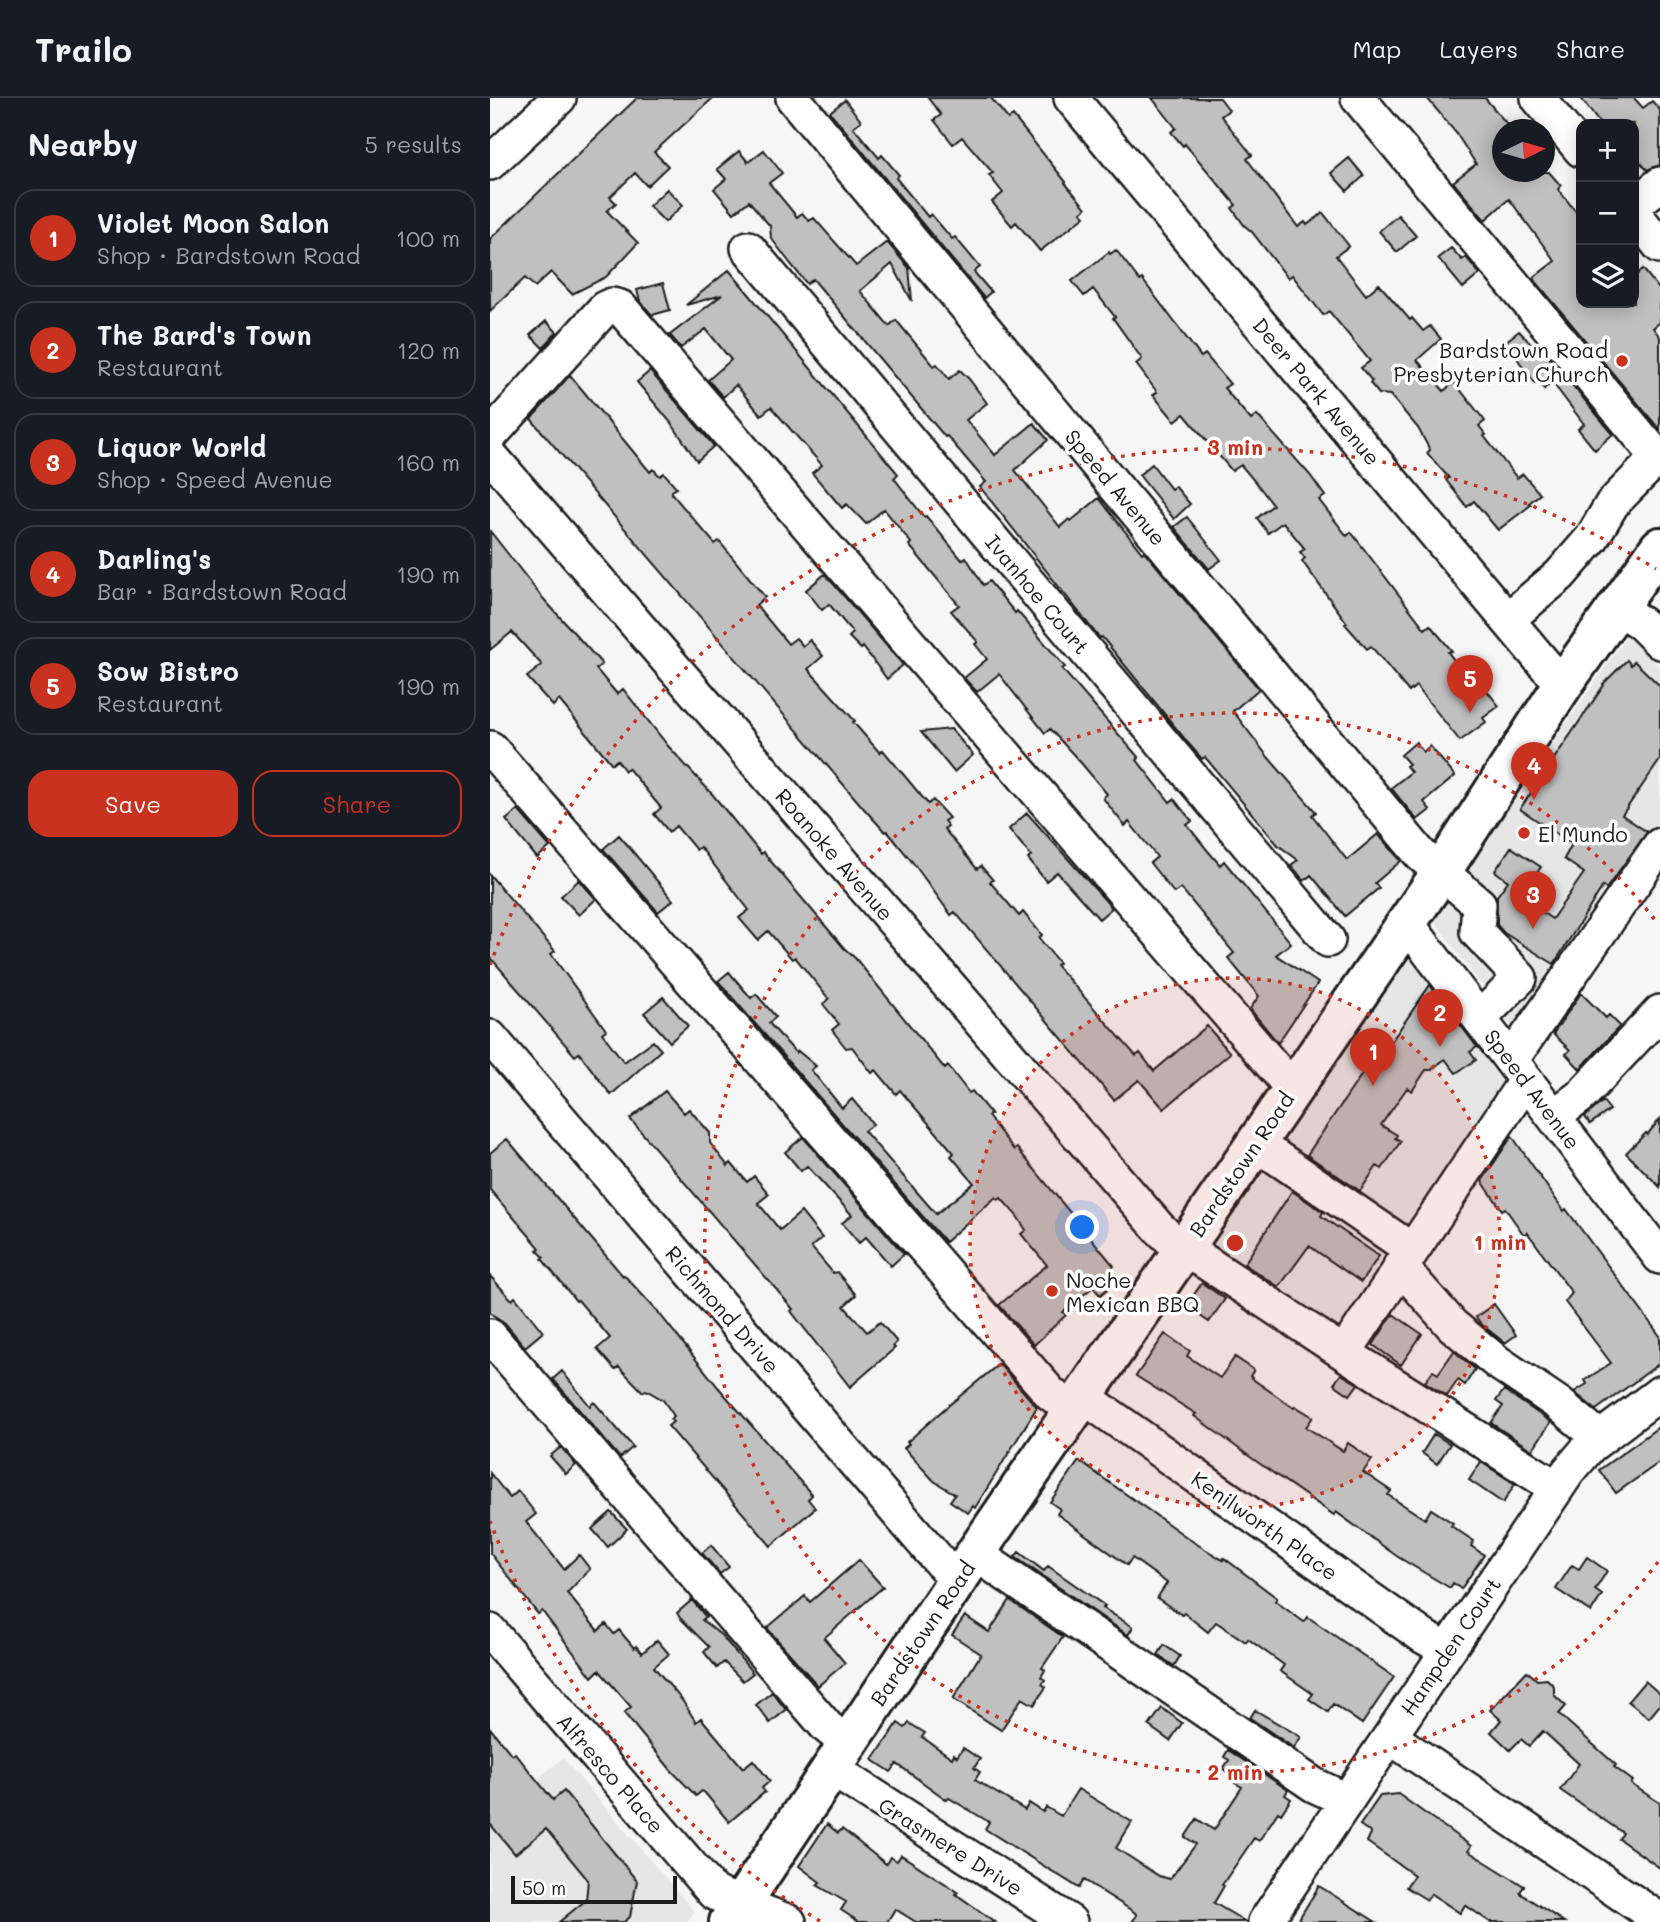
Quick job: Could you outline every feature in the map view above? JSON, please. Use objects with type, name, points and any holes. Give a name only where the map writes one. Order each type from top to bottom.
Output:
[{"type":"main road","name":"Bardstown Road","points":[[734,1913],[1292,1088],[1440,874],[1564,683],[1660,547]]},
{"type":"street","points":[[490,163],[559,98]]},
{"type":"street","name":"Speed Avenue","points":[[793,98],[1403,834],[1440,874],[1479,904],[1477,932],[1520,978],[1480,1018]]},
{"type":"street","name":"Deer Park Avenue","points":[[1071,98],[1546,666],[1564,683]]},
{"type":"street","points":[[1358,98],[1659,458],[1612,504],[1592,538],[1560,575],[1508,619]]},
{"type":"street","points":[[1538,98],[1576,144]]},
{"type":"street","points":[[1639,201],[1660,184]]},
{"type":"street","points":[[1639,219],[1660,246]]},
{"type":"street","name":"Ivanhoe Court","points":[[748,248],[1328,940]]},
{"type":"street","points":[[490,436],[604,308],[612,305],[620,307],[1292,1088]]},
{"type":"street","name":"Roanoke Avenue","points":[[490,455],[1141,1208],[1183,1251],[1204,1261],[1557,1488]]},
{"type":"street","points":[[1619,608],[1660,642]]},
{"type":"street","name":"Kenilworth Place","points":[[490,748],[1051,1394],[1079,1404],[1447,1650]]},
{"type":"street","points":[[1344,1353],[1406,1258],[1519,1070],[1660,845]]},
{"type":"street","name":"Speed Avenue","points":[[1406,922],[1660,1255]]},
{"type":"street","points":[[1553,1116],[1581,1096],[1660,1012]]},
{"type":"street","name":"Richmond Drive","points":[[490,1037],[940,1562],[967,1567],[1314,1784],[1346,1800]]},
{"type":"street","points":[[1254,1145],[1276,1157],[1406,1258],[1452,1325],[1497,1362],[1559,1404],[1600,1438]]},
{"type":"street","name":"Grasmere Drive","points":[[490,1336],[827,1727],[840,1756],[1070,1922]]},
{"type":"street","name":"Hampden Court","points":[[1265,1922],[1557,1488],[1590,1446],[1660,1393]]},
{"type":"street","name":"Alfresco Place","points":[[490,1631],[734,1913],[789,1922]]},
{"type":"street","points":[[1390,1737],[1660,1920]]},
{"type":"shaded area","points":[[1627,636],[1660,668],[1660,831],[1516,1033],[1432,917]]},
{"type":"shaded area","points":[[1414,947],[1526,1097],[1344,1359],[1198,1266]]},
{"type":"shaded area","points":[[563,1758],[694,1911],[688,1922],[490,1922],[490,1818]]},
{"type":"building","points":[[637,98],[713,98],[654,152],[668,166],[647,186],[635,173],[610,197],[616,203],[607,211],[638,243],[606,277],[572,294],[551,272],[535,287],[525,278],[490,311],[490,239]]},
{"type":"building","points":[[928,98],[991,98],[1008,119],[1013,116],[1066,182],[1086,208],[1081,212],[1085,216],[1040,251],[1016,222],[1012,226],[992,202],[1003,193],[989,175],[993,173],[962,137],[953,144],[934,120],[941,115]]},
{"type":"building","points":[[1152,98],[1220,98],[1229,110],[1221,116],[1252,155],[1247,159],[1298,227],[1305,222],[1307,225],[1323,213],[1349,246],[1336,256],[1366,295],[1379,284],[1410,320],[1412,318],[1423,331],[1430,326],[1441,339],[1417,360],[1444,391],[1454,382],[1485,421],[1479,426],[1486,435],[1484,436],[1517,478],[1523,474],[1540,494],[1529,503],[1531,505],[1498,530],[1474,501],[1467,507],[1446,480],[1449,478],[1427,453],[1430,450],[1418,428],[1390,395],[1379,394],[1370,383],[1372,381],[1361,368],[1370,361],[1329,311],[1323,315],[1292,275],[1288,278],[1244,225],[1232,208],[1236,205],[1185,144],[1183,146],[1171,132],[1176,128]]},
{"type":"building","points":[[1427,98],[1485,98],[1503,119],[1492,119],[1492,182],[1555,182],[1555,179],[1561,186],[1558,189],[1576,212],[1576,308],[1639,308],[1639,273],[1643,269],[1660,290],[1660,322],[1653,328],[1660,337],[1660,430],[1533,278],[1555,261],[1509,199],[1485,220],[1453,182],[1476,164],[1456,133]]},
{"type":"building","points":[[1581,98],[1634,98],[1643,108],[1652,101],[1660,110],[1660,165],[1647,170],[1639,161],[1639,119],[1596,119]]},
{"type":"building","points":[[845,100],[861,121],[853,127],[879,158],[882,155],[899,175],[896,178],[928,217],[931,214],[952,239],[955,237],[980,267],[974,272],[991,292],[984,298],[830,112]]},
{"type":"building","points":[[764,150],[782,173],[769,183],[797,217],[802,213],[809,221],[814,218],[856,266],[887,242],[909,268],[912,301],[892,264],[860,291],[889,326],[896,320],[934,366],[937,364],[949,379],[960,370],[969,379],[987,403],[966,420],[995,455],[1034,423],[1048,440],[1015,470],[1060,527],[1099,498],[1142,553],[1144,551],[1259,689],[1233,711],[1268,757],[1316,812],[1312,815],[1347,860],[1378,834],[1401,861],[1375,883],[1379,888],[1345,916],[1311,875],[1304,881],[1291,865],[1298,860],[1278,845],[1205,757],[1202,759],[1188,743],[1102,637],[1097,635],[980,487],[986,482],[813,279],[807,284],[771,238],[770,226],[749,201],[734,213],[714,189],[726,179],[717,169],[739,151],[748,162]]},
{"type":"building","points":[[1349,158],[1364,176],[1347,191],[1331,173]]},
{"type":"building","points":[[667,189],[683,205],[665,222],[649,206]]},
{"type":"building","points":[[1398,215],[1416,236],[1397,252],[1379,231]]},
{"type":"building","points":[[1451,248],[1462,260],[1466,257],[1480,274],[1463,288],[1438,258]]},
{"type":"building","points":[[1116,250],[1140,281],[1142,279],[1201,357],[1205,354],[1230,384],[1224,388],[1251,420],[1257,415],[1310,475],[1325,496],[1319,500],[1347,536],[1351,532],[1425,629],[1430,625],[1452,651],[1448,652],[1478,692],[1484,687],[1499,706],[1483,718],[1486,722],[1460,741],[1416,686],[1409,692],[1371,646],[1367,649],[1345,624],[1347,623],[1302,561],[1305,558],[1300,552],[1305,549],[1283,522],[1268,533],[1257,518],[1273,505],[1241,465],[1232,471],[1184,414],[1175,421],[1153,395],[1157,392],[1136,364],[1142,359],[1113,318],[1115,317],[1093,289],[1084,296],[1072,281],[1109,252],[1110,254]]},
{"type":"building","points":[[729,270],[898,474],[894,478],[924,517],[926,516],[962,560],[966,557],[983,585],[989,581],[1042,640],[1065,667],[1062,669],[1139,758],[1137,760],[1170,802],[1174,799],[1192,821],[1187,825],[1208,851],[1220,865],[1224,861],[1291,943],[1276,955],[1318,983],[1278,1043],[1250,1009],[1259,996],[1228,958],[1234,953],[1181,888],[1174,893],[1150,863],[1157,857],[1129,822],[1125,826],[1103,798],[1107,794],[1082,764],[1050,729],[1045,733],[999,674],[977,692],[964,678],[987,659],[975,644],[978,642],[951,611],[959,605],[909,545],[911,543],[884,509],[866,524],[847,504],[842,508],[812,473],[822,465],[771,407],[761,415],[736,385],[723,397],[708,380],[731,360],[706,329],[681,348],[670,335],[722,295],[686,305]]},
{"type":"building","points":[[663,283],[670,310],[652,315],[640,301],[637,290]]},
{"type":"building","points":[[546,321],[557,332],[543,348],[530,335]]},
{"type":"building","points":[[1519,331],[1533,346],[1541,352],[1543,350],[1613,434],[1595,450],[1578,429],[1584,424],[1552,382],[1544,389],[1538,381],[1535,383],[1505,342]]},
{"type":"building","points":[[650,371],[714,446],[697,461],[672,424],[637,382]]},
{"type":"building","points":[[570,375],[650,472],[653,469],[660,476],[664,473],[677,488],[672,494],[715,544],[719,541],[765,597],[756,605],[788,644],[796,638],[803,646],[810,640],[823,656],[808,669],[880,753],[883,750],[928,804],[933,800],[949,818],[944,821],[948,826],[944,829],[977,869],[981,866],[993,880],[990,882],[1019,916],[1023,912],[1042,935],[1039,938],[1059,963],[1056,965],[1136,1056],[1140,1053],[1154,1071],[1207,1026],[1230,1053],[1164,1109],[1139,1080],[1114,1100],[955,912],[951,915],[887,831],[885,832],[866,811],[531,419]]},
{"type":"building","points":[[1152,464],[1171,489],[1175,486],[1190,504],[1174,519],[1139,475]]},
{"type":"building","points":[[1187,517],[1221,560],[1209,569],[1174,527]]},
{"type":"building","points":[[490,531],[541,596],[602,664],[596,669],[617,694],[623,689],[761,854],[763,852],[856,959],[945,1069],[948,1066],[969,1093],[972,1091],[991,1114],[988,1116],[1014,1150],[1017,1148],[1114,1266],[1108,1272],[1116,1282],[1100,1295],[1093,1287],[1063,1312],[1066,1315],[1034,1345],[999,1305],[1047,1265],[1021,1234],[1026,1230],[1017,1216],[1001,1198],[998,1200],[996,1197],[945,1242],[718,981],[729,972],[751,998],[756,994],[776,1017],[769,1023],[796,1053],[798,1051],[816,1066],[811,1070],[842,1108],[852,1099],[873,1124],[864,1131],[936,1214],[974,1183],[951,1156],[954,1153],[900,1090],[896,1094],[876,1070],[872,1073],[852,1047],[846,1048],[832,1030],[839,1024],[823,1004],[829,999],[795,957],[792,959],[768,931],[758,940],[739,918],[749,910],[700,847],[696,850],[676,826],[669,832],[654,814],[661,808],[628,768],[625,771],[617,760],[612,764],[559,700],[553,706],[527,677],[542,665],[512,632],[490,650]]},
{"type":"building","points":[[825,574],[903,665],[887,679],[863,647],[861,649],[849,637],[853,633],[829,604],[822,610],[806,590]]},
{"type":"building","points":[[1627,660],[1631,665],[1634,661],[1660,686],[1660,760],[1622,815],[1647,832],[1606,889],[1603,886],[1554,964],[1504,933],[1497,925],[1497,896],[1508,881],[1495,871],[1511,847],[1541,867],[1520,898],[1552,919],[1584,873],[1564,859],[1572,844],[1520,809],[1603,684]]},
{"type":"building","points":[[951,729],[973,755],[954,772],[921,732]]},
{"type":"building","points":[[1416,742],[1423,752],[1430,746],[1455,776],[1424,802],[1430,810],[1417,820],[1391,788],[1411,772],[1406,766],[1409,764],[1401,755]]},
{"type":"building","points":[[518,810],[550,847],[537,858],[506,820]]},
{"type":"building","points":[[1027,813],[1112,908],[1099,919],[1057,872],[1046,881],[1028,859],[1031,856],[1009,829]]},
{"type":"building","points":[[619,835],[673,900],[658,912],[603,849]]},
{"type":"building","points":[[490,875],[555,951],[551,954],[606,1030],[602,1033],[624,1062],[653,1041],[661,1050],[611,1095],[579,1053],[575,1056],[490,957]]},
{"type":"building","points":[[579,880],[596,899],[579,915],[561,896]]},
{"type":"building","points":[[1430,985],[1477,1047],[1470,1052],[1476,1060],[1456,1073],[1445,1059],[1431,1070],[1426,1070],[1412,1091],[1407,1088],[1381,1125],[1397,1135],[1395,1138],[1401,1141],[1382,1169],[1377,1166],[1360,1191],[1307,1155],[1379,1049],[1384,1052]]},
{"type":"building","points":[[1581,993],[1606,1018],[1609,1015],[1620,1026],[1580,1069],[1566,1054],[1570,1050],[1553,1034]]},
{"type":"building","points":[[663,997],[688,1026],[670,1042],[644,1013]]},
{"type":"building","points":[[665,1091],[684,1113],[689,1109],[710,1133],[710,1143],[728,1166],[731,1163],[747,1182],[754,1176],[769,1194],[758,1203],[780,1230],[801,1212],[822,1238],[811,1247],[856,1295],[844,1306],[867,1332],[880,1322],[897,1342],[893,1346],[895,1348],[850,1387],[791,1311],[793,1309],[630,1119]]},
{"type":"building","points":[[1603,1101],[1610,1110],[1590,1124],[1585,1117]]},
{"type":"building","points":[[1660,1119],[1660,1187],[1626,1153],[1646,1133],[1647,1135]]},
{"type":"building","points":[[1512,1136],[1564,1211],[1566,1209],[1660,1336],[1660,1363],[1596,1410],[1574,1392],[1587,1384],[1585,1380],[1611,1363],[1565,1302],[1572,1293],[1527,1232],[1524,1235],[1482,1181]]},
{"type":"building","points":[[803,1137],[904,1254],[891,1266],[866,1237],[859,1243],[842,1223],[852,1215],[807,1166],[801,1171],[785,1152]]},
{"type":"building","points":[[507,1139],[623,1276],[658,1312],[718,1387],[812,1495],[808,1499],[815,1508],[771,1546],[668,1426],[673,1422],[670,1419],[674,1416],[663,1400],[646,1390],[643,1392],[619,1367],[615,1370],[597,1349],[610,1338],[578,1300],[576,1301],[542,1259],[544,1257],[537,1250],[540,1248],[490,1190],[490,1153]]},
{"type":"building","points":[[1292,1191],[1323,1212],[1321,1216],[1379,1256],[1361,1282],[1309,1246],[1279,1287],[1244,1264]]},
{"type":"building","points":[[490,1276],[512,1300],[515,1297],[543,1332],[525,1347],[505,1323],[490,1313]]},
{"type":"building","points":[[1202,1283],[1225,1299],[1209,1322],[1186,1306]]},
{"type":"building","points":[[1494,1304],[1516,1335],[1505,1343],[1476,1317]]},
{"type":"building","points":[[1393,1314],[1422,1334],[1401,1365],[1373,1345]]},
{"type":"building","points":[[1165,1334],[1190,1351],[1187,1356],[1220,1378],[1235,1357],[1254,1370],[1250,1376],[1254,1380],[1294,1408],[1295,1406],[1313,1417],[1306,1427],[1343,1451],[1348,1443],[1372,1460],[1363,1472],[1391,1491],[1388,1495],[1425,1519],[1431,1509],[1474,1541],[1471,1546],[1484,1555],[1461,1589],[1453,1583],[1450,1588],[1398,1557],[1336,1512],[1334,1515],[1253,1459],[1194,1416],[1196,1414],[1136,1376]]},
{"type":"building","points":[[1454,1351],[1475,1369],[1465,1385],[1458,1380],[1447,1396],[1425,1382],[1433,1371],[1438,1374]]},
{"type":"building","points":[[999,1364],[1037,1407],[975,1508],[973,1506],[968,1513],[950,1501],[955,1494],[934,1481],[904,1448],[909,1444],[907,1442],[943,1410]]},
{"type":"building","points":[[562,1371],[590,1406],[594,1402],[633,1447],[620,1458],[553,1379]]},
{"type":"building","points":[[1341,1374],[1358,1384],[1350,1395],[1334,1384]]},
{"type":"building","points":[[1504,1390],[1551,1422],[1532,1450],[1491,1423],[1503,1406],[1496,1401]]},
{"type":"building","points":[[1660,1426],[1660,1462],[1616,1493],[1599,1470]]},
{"type":"building","points":[[1434,1434],[1450,1444],[1437,1464],[1422,1453]]},
{"type":"building","points":[[561,1447],[576,1465],[566,1474],[550,1456]]},
{"type":"building","points":[[1079,1461],[1195,1543],[1223,1560],[1224,1558],[1304,1622],[1308,1617],[1394,1677],[1362,1724],[1333,1704],[1328,1712],[1309,1699],[1313,1694],[1280,1671],[1284,1665],[1248,1639],[1246,1642],[1216,1622],[1208,1632],[1184,1613],[1182,1615],[1157,1598],[1167,1583],[1132,1558],[1127,1565],[1057,1514],[1060,1509],[1050,1502]]},
{"type":"building","points":[[1481,1462],[1515,1484],[1503,1503],[1469,1480]]},
{"type":"building","points":[[490,1473],[510,1498],[518,1491],[536,1514],[526,1522],[564,1569],[579,1555],[590,1569],[567,1593],[598,1631],[606,1624],[614,1634],[619,1630],[634,1648],[636,1646],[642,1653],[657,1640],[669,1654],[654,1667],[682,1700],[696,1722],[701,1718],[743,1768],[753,1760],[770,1781],[762,1788],[765,1792],[729,1822],[705,1793],[702,1791],[696,1796],[671,1770],[624,1713],[631,1707],[599,1670],[592,1677],[542,1611],[538,1614],[490,1553]]},
{"type":"building","points":[[611,1512],[627,1529],[608,1547],[592,1529]]},
{"type":"building","points":[[711,1545],[729,1567],[720,1574],[702,1553]]},
{"type":"building","points":[[1019,1552],[1044,1571],[1048,1566],[1133,1627],[1128,1635],[1015,1557]]},
{"type":"building","points":[[1587,1557],[1607,1571],[1595,1590],[1602,1595],[1591,1612],[1556,1589],[1572,1565],[1579,1569]]},
{"type":"building","points":[[859,1560],[883,1587],[824,1638],[845,1663],[818,1686],[767,1628],[805,1596],[810,1602]]},
{"type":"building","points":[[692,1600],[706,1617],[702,1620],[722,1636],[753,1673],[743,1681],[724,1662],[717,1668],[704,1652],[709,1647],[680,1618],[677,1613]]},
{"type":"building","points":[[1010,1600],[1063,1637],[1042,1668],[1045,1670],[1041,1677],[1045,1680],[1042,1684],[1046,1687],[1034,1705],[1022,1698],[1001,1730],[953,1699],[981,1654],[952,1635],[965,1616],[989,1632]]},
{"type":"building","points":[[1164,1645],[1180,1656],[1174,1666],[1158,1655]]},
{"type":"building","points":[[1527,1671],[1537,1680],[1547,1679],[1554,1686],[1554,1695],[1566,1706],[1559,1714],[1616,1765],[1614,1767],[1633,1781],[1631,1784],[1660,1803],[1660,1868],[1619,1839],[1623,1833],[1560,1790],[1579,1764],[1543,1731],[1529,1746],[1521,1739],[1510,1750],[1491,1732],[1501,1720],[1490,1710]]},
{"type":"building","points":[[1645,1681],[1660,1694],[1660,1705],[1649,1718],[1628,1701]]},
{"type":"building","points":[[772,1692],[786,1710],[770,1723],[756,1705]]},
{"type":"building","points":[[1162,1708],[1182,1723],[1170,1741],[1149,1726]]},
{"type":"building","points":[[1255,1710],[1301,1737],[1294,1748],[1250,1718]]},
{"type":"building","points":[[898,1723],[905,1728],[909,1723],[925,1733],[922,1737],[952,1758],[954,1754],[957,1757],[963,1748],[980,1759],[974,1768],[980,1772],[975,1780],[1025,1810],[1029,1803],[1043,1812],[1046,1807],[1061,1816],[1078,1789],[1132,1822],[1116,1848],[1159,1876],[1170,1879],[1196,1844],[1185,1837],[1197,1819],[1214,1830],[1242,1787],[1235,1783],[1237,1779],[1223,1769],[1229,1760],[1224,1757],[1228,1750],[1288,1790],[1285,1795],[1291,1799],[1281,1814],[1278,1812],[1259,1841],[1254,1838],[1222,1885],[1224,1886],[1214,1903],[1246,1922],[1132,1922],[1137,1915],[1134,1912],[1084,1880],[1079,1888],[985,1829],[989,1822],[949,1798],[947,1800],[897,1764],[891,1772],[873,1760]]},
{"type":"building","points":[[490,1728],[512,1755],[515,1753],[553,1800],[564,1791],[637,1881],[630,1917],[624,1922],[559,1922],[586,1900],[588,1880],[546,1829],[515,1854],[490,1824]]},
{"type":"building","points":[[1398,1794],[1471,1846],[1468,1851],[1524,1886],[1520,1892],[1523,1895],[1564,1922],[1490,1922],[1465,1905],[1460,1913],[1431,1894],[1427,1900],[1406,1887],[1414,1875],[1367,1842],[1371,1833],[1360,1825],[1380,1796]]},
{"type":"building","points":[[827,1824],[838,1833],[842,1829],[886,1864],[890,1857],[897,1861],[901,1855],[958,1892],[956,1894],[995,1922],[916,1922],[895,1909],[887,1922],[859,1922],[841,1910],[846,1902],[817,1885],[820,1882],[799,1866]]},
{"type":"building","points":[[1319,1886],[1376,1922],[1297,1922]]},
{"type":"place","name":"Bardstown Road Presbyterian Church","points":[[1622,361]]},
{"type":"place","name":"Sow Bistro","points":[[1470,713]]},
{"type":"place","name":"Darling's","points":[[1534,800]]},
{"type":"place","name":"El Mundo","points":[[1524,833]]},
{"type":"place","name":"Liquor World","points":[[1533,929]]},
{"type":"place","name":"The Bard's Town","points":[[1440,1047]]},
{"type":"place","name":"Violet Moon Salon","points":[[1373,1086]]},
{"type":"place","name":"Noche Mexican BBQ","points":[[1052,1291]]}]
